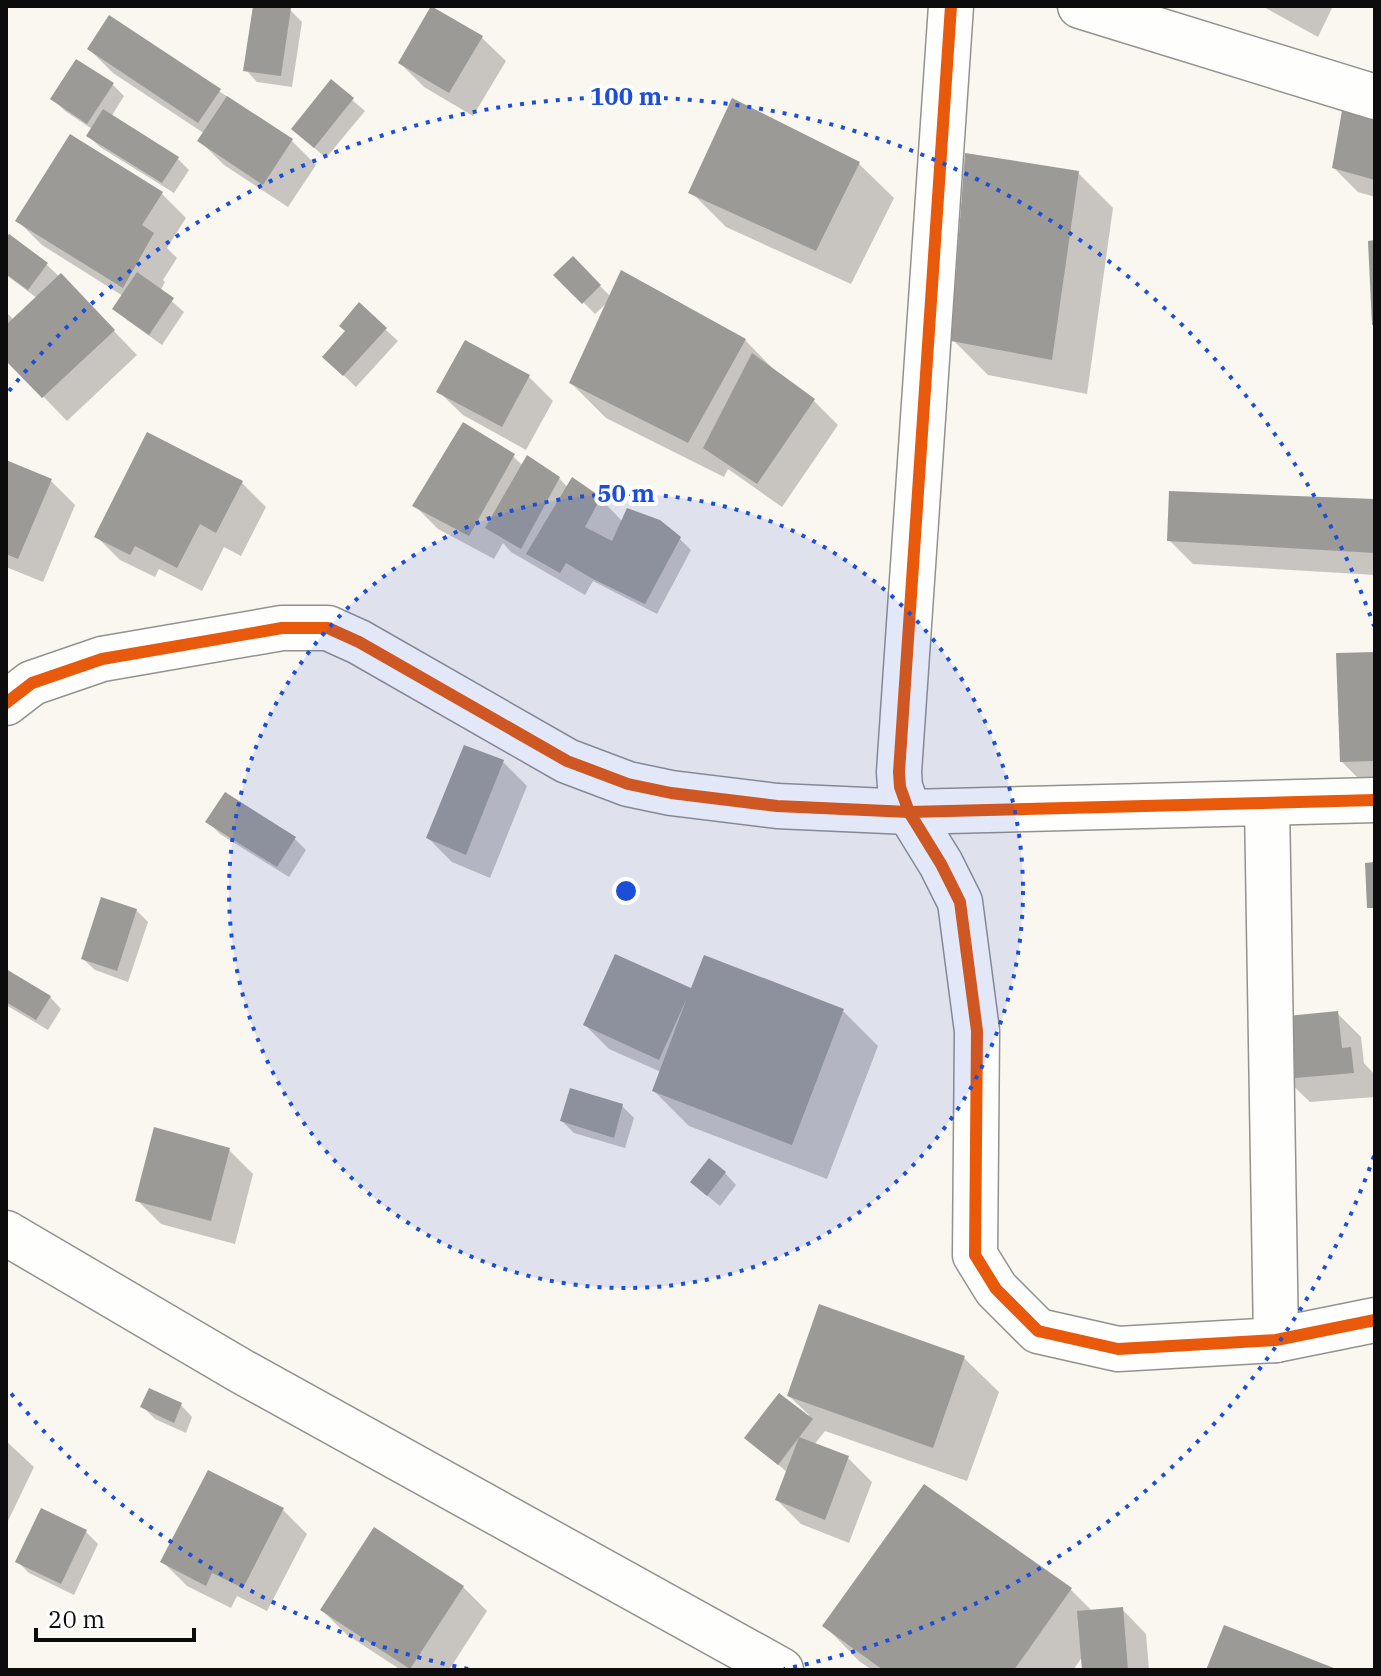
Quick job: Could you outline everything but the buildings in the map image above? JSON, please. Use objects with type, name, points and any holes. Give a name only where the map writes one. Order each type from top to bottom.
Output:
[{"type":"street","points":[[951,6],[899,753],[900,787],[909,812],[960,902],[977,1031],[975,1255],[996,1289],[1038,1331],[1118,1349],[1276,1340],[1375,1320]]},
{"type":"street","points":[[1080,6],[1375,97]]},
{"type":"street","points":[[6,703],[32,683],[102,659],[282,628],[328,628],[359,642],[567,761],[628,784],[671,793],[777,806],[909,812],[1375,800]]},
{"type":"street","points":[[1267,804],[1276,1340]]},
{"type":"street","points":[[6,1233],[241,1371],[516,1521],[762,1666]]},
{"type":"cycle path","points":[[951,6],[899,772],[900,787],[909,812],[960,902],[977,1031],[975,1255],[996,1289],[1038,1331],[1118,1349],[1276,1340],[1375,1320]]},
{"type":"cycle path","points":[[6,703],[32,683],[102,659],[282,628],[328,628],[359,642],[567,761],[628,784],[671,793],[777,806],[909,812],[1375,800]]}]
